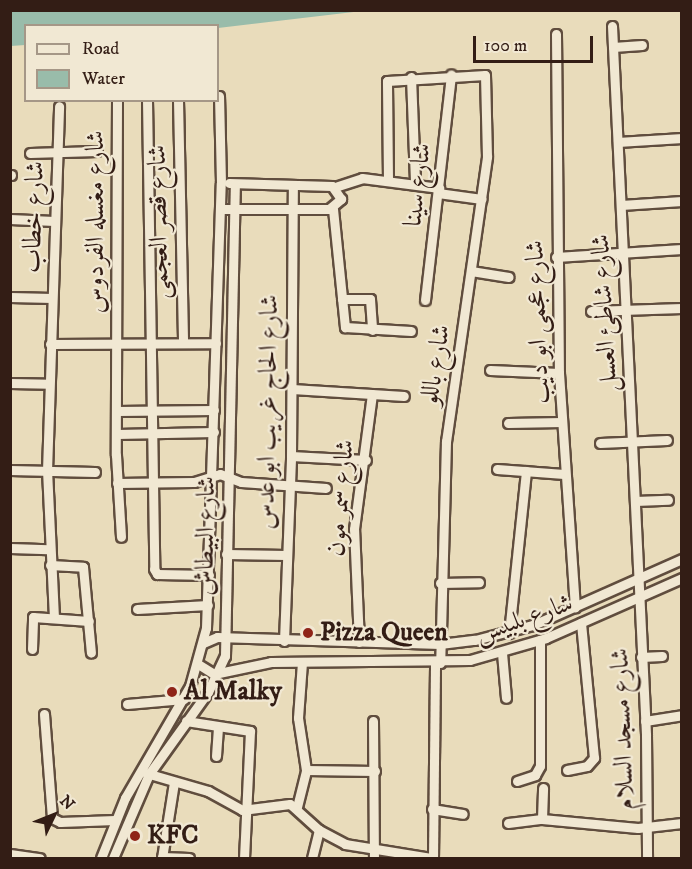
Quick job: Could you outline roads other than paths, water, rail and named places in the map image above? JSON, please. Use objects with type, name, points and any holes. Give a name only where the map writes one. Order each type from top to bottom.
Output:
[{"type":"street","name":"شارع شاطئ العسل","points":[[612,26],[640,597]]},
{"type":"street","name":"شارع عجمى ابو ديب","points":[[556,34],[556,257],[564,474],[575,607]]},
{"type":"street","points":[[614,47],[642,45]]},
{"type":"street","points":[[388,179],[385,84],[394,77],[451,74]]},
{"type":"street","name":"شارع باللو","points":[[432,858],[446,441],[488,146],[485,75],[451,74]]},
{"type":"street","name":"شارع سينا","points":[[425,300],[451,74]]},
{"type":"street","points":[[411,76],[415,183]]},
{"type":"street","name":"شارع البيطاش","points":[[101,858],[115,820],[145,772],[184,699],[198,664],[203,643],[208,605],[221,183],[219,96]]},
{"type":"street","name":"شارع مغسله الفردوس","points":[[117,102],[117,483],[121,537]]},
{"type":"street","points":[[147,102],[154,572],[209,576]]},
{"type":"street","name":"شارع قصر العجمى","points":[[178,102],[183,343]]},
{"type":"street","name":"شارع خطاب","points":[[54,618],[48,549],[47,471],[59,106]]},
{"type":"street","points":[[618,142],[681,138]]},
{"type":"street","points":[[30,153],[97,151]]},
{"type":"street","points":[[221,183],[335,187],[352,179],[388,179],[482,199]]},
{"type":"street","name":"شارع البيطاش","points":[[113,858],[145,772],[186,721],[219,673],[226,638],[235,184]]},
{"type":"street","name":"شارع الحاج غريب ابو عدس","points":[[284,641],[291,456],[293,185]]},
{"type":"street","points":[[335,187],[341,199],[333,209],[346,328],[411,331]]},
{"type":"street","points":[[621,205],[681,201]]},
{"type":"street","points":[[220,209],[333,209]]},
{"type":"street","points":[[10,219],[54,221]]},
{"type":"street","points":[[556,257],[681,249]]},
{"type":"street","points":[[471,271],[508,277]]},
{"type":"street","points":[[10,297],[52,298]]},
{"type":"street","points":[[342,299],[370,299],[372,330]]},
{"type":"street","points":[[591,311],[681,308]]},
{"type":"street","points":[[50,344],[216,343]]},
{"type":"street","points":[[490,370],[560,373]]},
{"type":"street","points":[[10,383],[49,384]]},
{"type":"street","points":[[292,389],[404,396]]},
{"type":"street","name":"شارع سمر مون","points":[[359,642],[354,529],[366,460],[372,394]]},
{"type":"street","points":[[117,411],[214,410]]},
{"type":"street","points":[[508,423],[562,422]]},
{"type":"street","points":[[117,434],[213,432]]},
{"type":"street","points":[[600,443],[667,440]]},
{"type":"street","points":[[291,456],[366,460]]},
{"type":"street","points":[[497,469],[564,474]]},
{"type":"street","points":[[10,470],[95,472]]},
{"type":"street","points":[[509,633],[526,471]]},
{"type":"street","points":[[117,483],[153,483],[228,477],[326,488]]},
{"type":"street","points":[[635,501],[668,500]]},
{"type":"street","points":[[10,548],[48,549]]},
{"type":"street","points":[[226,554],[286,555]]},
{"type":"street","name":"شارع بلبيس","points":[[203,643],[226,638],[440,644],[509,633],[575,607],[681,559]]},
{"type":"street","points":[[50,565],[83,567],[91,653]]},
{"type":"street","name":"شارع بلبيس","points":[[219,673],[258,662],[437,663],[502,653],[581,623],[681,578]]},
{"type":"street","points":[[440,583],[479,582]]},
{"type":"street","name":"شارع مسجد السلام","points":[[640,597],[647,858]]},
{"type":"street","points":[[137,609],[208,605]]},
{"type":"street","points":[[32,649],[31,618],[88,621]]},
{"type":"street","points":[[567,770],[590,765],[594,758],[581,623]]},
{"type":"street","points":[[517,781],[535,775],[540,766],[540,640]]},
{"type":"street","points":[[502,653],[506,698]]},
{"type":"street","points":[[641,657],[662,656]]},
{"type":"street","points":[[297,807],[306,770],[298,718],[302,662]]},
{"type":"street","points":[[198,664],[219,673]]},
{"type":"street","points":[[127,704],[184,699]]},
{"type":"street","points":[[45,714],[52,818],[60,822],[115,820]]},
{"type":"street","points":[[645,721],[681,715]]},
{"type":"street","points":[[186,721],[218,727],[242,726],[251,734],[244,858]]},
{"type":"street","points":[[373,721],[374,854]]},
{"type":"street","points":[[216,756],[218,727]]},
{"type":"street","points":[[306,770],[375,771]]},
{"type":"street","points":[[145,772],[208,791],[246,811],[277,803],[297,807],[319,830],[353,847],[374,854],[432,858]]},
{"type":"street","points":[[174,782],[162,858],[189,858]]},
{"type":"street","points":[[542,819],[543,788]]},
{"type":"street","points":[[432,809],[463,814]]},
{"type":"street","points":[[508,824],[542,819],[647,827],[681,823]]},
{"type":"street","points":[[312,858],[319,830]]},
{"type":"street","points":[[351,858],[353,847]]},
{"type":"street","points":[[10,854],[40,858]]},
{"type":"water","points":[[11,10],[362,10],[219,28],[219,24],[24,24],[24,45],[11,46]]},
{"type":"place","name":"Pizza Queen","points":[[308,633]]},
{"type":"place","name":"Al Malky","points":[[172,692]]},
{"type":"place","name":"KFC","points":[[135,836]]}]
